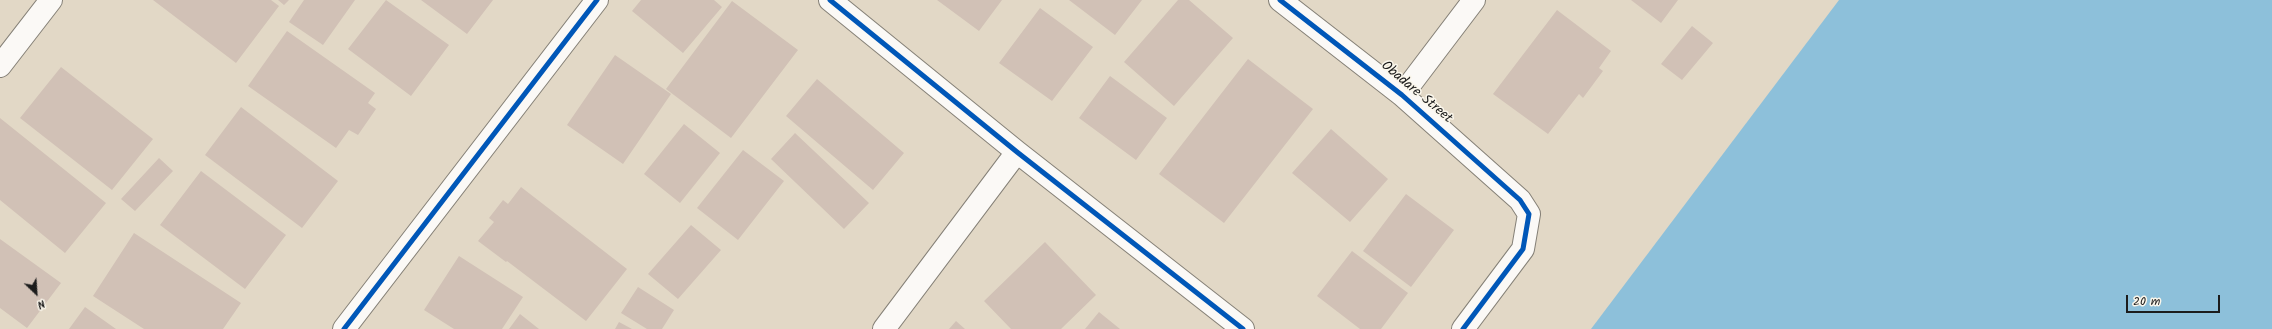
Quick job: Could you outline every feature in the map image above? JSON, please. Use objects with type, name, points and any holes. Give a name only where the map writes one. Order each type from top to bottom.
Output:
[{"type":"street","points":[[0,66],[51,0]]},
{"type":"street","points":[[344,329],[597,0]]},
{"type":"street","points":[[830,0],[1017,152],[1243,329]]},
{"type":"street","name":"Obadare Street","points":[[1280,0],[1402,96],[1520,200],[1529,214],[1523,249],[1463,329]]},
{"type":"street","points":[[1402,96],[1474,0]]},
{"type":"street","points":[[884,329],[1017,152]]},
{"type":"water","points":[[1839,0],[2272,0],[2272,329],[1591,329]]},
{"type":"building","points":[[153,0],[271,0],[279,6],[236,63]]},
{"type":"building","points":[[278,0],[289,0],[284,5]]},
{"type":"building","points":[[304,0],[355,0],[323,45],[289,22]]},
{"type":"building","points":[[386,0],[449,45],[411,96],[348,49]]},
{"type":"building","points":[[421,0],[493,0],[467,34]]},
{"type":"building","points":[[641,0],[714,0],[722,7],[683,53],[632,11]]},
{"type":"building","points":[[937,0],[1002,0],[979,31]]},
{"type":"building","points":[[1069,0],[1142,0],[1115,35]]},
{"type":"building","points":[[1178,0],[1189,0],[1233,38],[1174,106],[1124,62]]},
{"type":"building","points":[[1631,0],[1678,0],[1661,23]]},
{"type":"building","points":[[732,1],[798,50],[731,138],[666,89]]},
{"type":"building","points":[[1040,8],[1093,47],[1052,101],[999,63]]},
{"type":"building","points":[[1557,10],[1611,51],[1599,68],[1603,71],[1583,98],[1579,94],[1548,134],[1493,94]]},
{"type":"building","points":[[1692,26],[1713,43],[1682,80],[1661,64]]},
{"type":"building","points":[[287,31],[375,93],[368,103],[376,109],[358,135],[349,130],[336,148],[248,86]]},
{"type":"building","points":[[615,55],[671,94],[623,164],[567,125]]},
{"type":"building","points":[[1248,59],[1313,109],[1224,223],[1159,174]]},
{"type":"building","points":[[61,67],[153,139],[112,190],[20,118]]},
{"type":"building","points":[[1110,76],[1167,118],[1136,160],[1079,118]]},
{"type":"building","points":[[817,79],[904,153],[873,190],[786,116]]},
{"type":"building","points":[[241,107],[338,181],[302,228],[205,155]]},
{"type":"building","points":[[0,118],[106,203],[65,253],[0,200]]},
{"type":"building","points":[[684,124],[720,153],[680,203],[644,174]]},
{"type":"building","points":[[1331,129],[1388,179],[1350,222],[1292,173]]},
{"type":"building","points":[[795,133],[869,203],[844,229],[771,159]]},
{"type":"building","points":[[743,150],[784,181],[738,240],[697,208]]},
{"type":"building","points":[[159,158],[173,171],[135,211],[121,199]]},
{"type":"building","points":[[201,171],[286,235],[245,289],[160,225]]},
{"type":"building","points":[[521,187],[627,269],[586,321],[478,241],[494,222],[489,218],[503,200],[508,204]]},
{"type":"building","points":[[1406,194],[1454,230],[1411,287],[1363,251]]},
{"type":"building","points":[[691,225],[721,250],[678,299],[648,274]]},
{"type":"building","points":[[134,233],[241,303],[223,329],[144,329],[93,296]]},
{"type":"building","points":[[0,239],[61,283],[27,328],[0,308]]},
{"type":"building","points":[[1045,242],[1096,295],[1061,329],[1011,329],[984,301]]},
{"type":"building","points":[[1352,251],[1408,293],[1381,329],[1360,329],[1317,296]]},
{"type":"building","points":[[459,256],[523,297],[502,329],[454,329],[424,310]]},
{"type":"building","points":[[638,287],[674,310],[662,329],[647,329],[621,313]]},
{"type":"building","points":[[85,307],[116,329],[69,329]]},
{"type":"building","points":[[1099,312],[1120,329],[1085,329]]},
{"type":"building","points":[[520,314],[539,329],[509,329]]},
{"type":"building","points":[[956,321],[965,329],[949,329]]},
{"type":"building","points":[[619,322],[632,329],[615,329]]},
{"type":"cycle path","points":[[344,329],[597,0]]},
{"type":"cycle path","points":[[830,0],[1017,152],[1243,329]]},
{"type":"cycle path","points":[[1280,0],[1402,95],[1520,200],[1529,214],[1523,249],[1463,329]]}]
